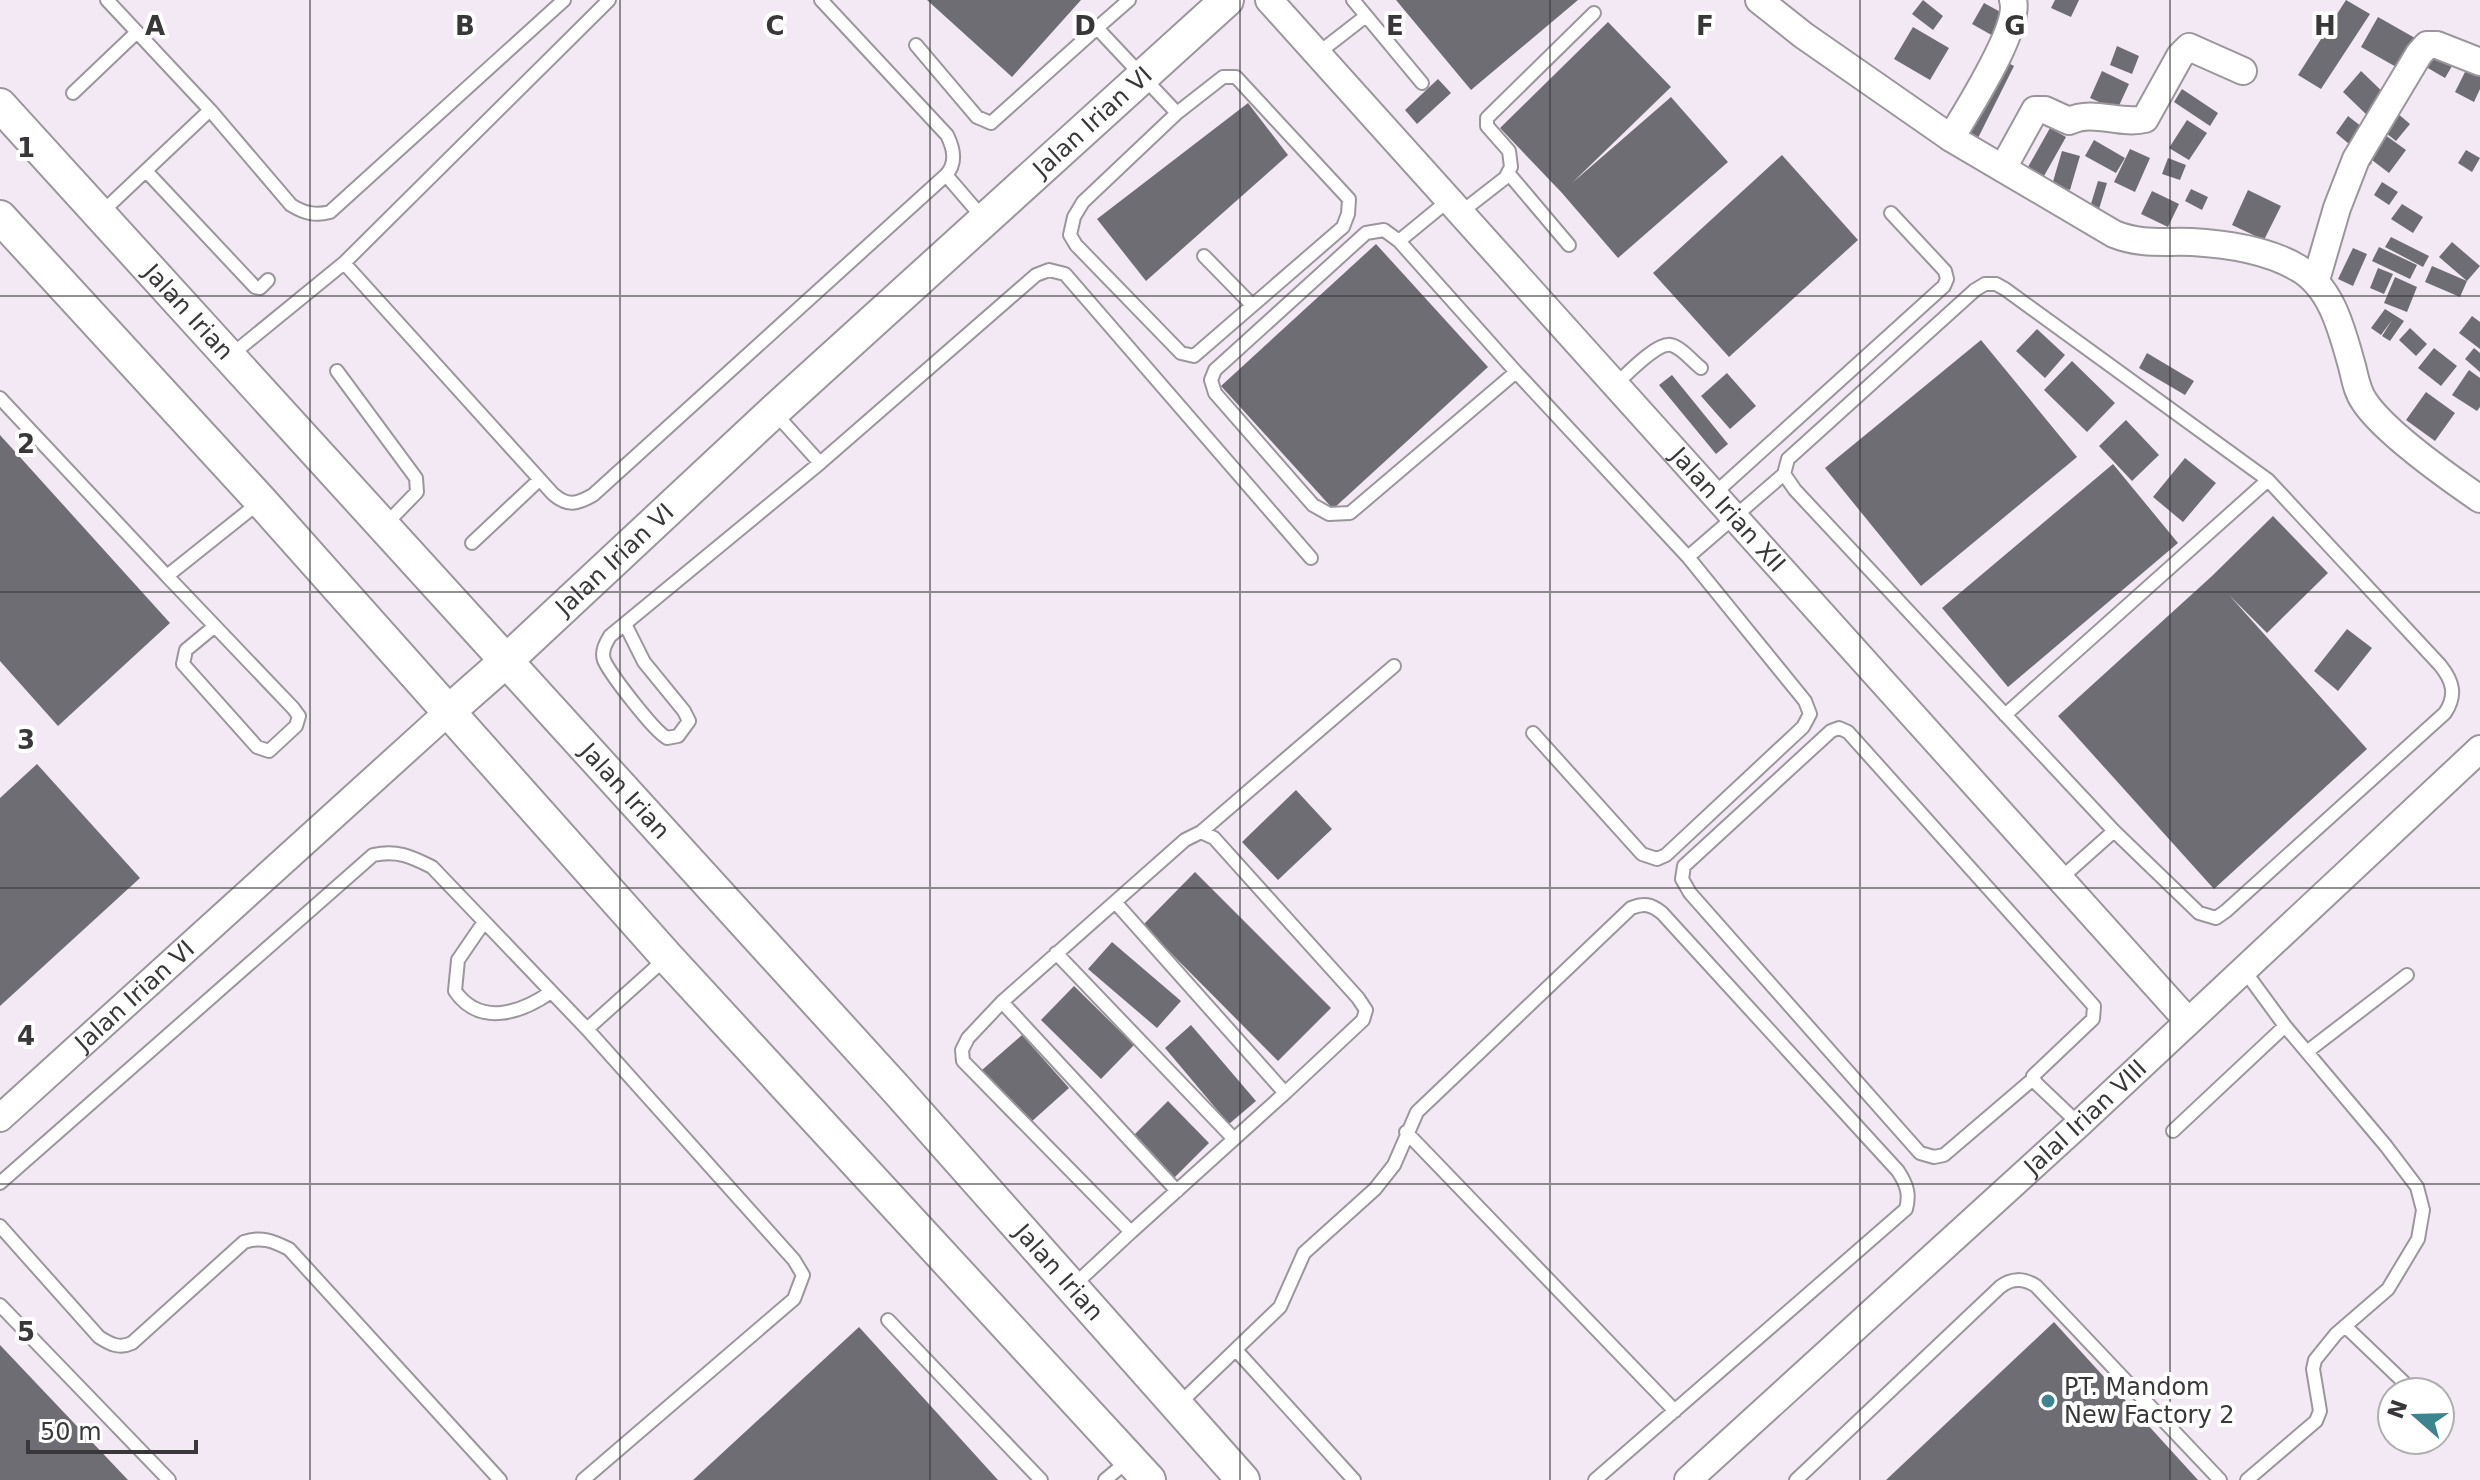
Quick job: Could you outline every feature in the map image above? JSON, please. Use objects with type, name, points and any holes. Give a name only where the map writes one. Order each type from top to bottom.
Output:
[{"type":"street","name":"Jalan Irian VI","points":[[0,1118],[506,661],[774,411],[1227,0]]},
{"type":"street","name":"Jalan Irian XII","points":[[1269,0],[2188,1021]]},
{"type":"street","points":[[1759,0],[1951,138],[2125,239],[2141,243],[2193,242],[2261,252],[2280,258],[2316,280],[2329,300],[2344,337],[2360,394],[2366,404],[2408,444],[2480,499]]},
{"type":"street","points":[[1951,138],[2008,36],[2014,16],[2013,0]]},
{"type":"street","points":[[2316,280],[2337,208],[2356,159],[2419,54],[2427,45],[2437,45],[2478,58]]},
{"type":"street","points":[[2003,168],[2035,110],[2045,110],[2069,121],[2081,115],[2135,121],[2145,119],[2180,56],[2189,47],[2243,71]]},
{"type":"street","name":"Jalan Irian","points":[[0,105],[1073,1286],[1243,1480]]},
{"type":"street","points":[[0,217],[261,501],[667,957],[1140,1470]]},
{"type":"street","name":"Jalal Irian VIII","points":[[1688,1480],[2079,1124],[2480,749]]},
{"type":"lane","points":[[107,0],[210,110],[291,205],[302,212],[322,214],[330,212],[564,0]]},
{"type":"lane","points":[[229,357],[344,263],[609,0]]},
{"type":"lane","points":[[344,263],[539,480],[566,504],[579,503],[593,495],[946,175],[954,159],[947,135],[821,0]]},
{"type":"lane","points":[[916,45],[977,117],[991,123],[1129,0]]},
{"type":"lane","points":[[1353,0],[1422,83]]},
{"type":"lane","points":[[1569,245],[1509,174],[1511,155],[1487,126],[1487,118],[1594,13]]},
{"type":"lane","points":[[1317,54],[1366,16]]},
{"type":"lane","points":[[1097,28],[1177,113]]},
{"type":"lane","points":[[73,93],[137,32]]},
{"type":"lane","points":[[1223,77],[1236,77],[1347,196],[1348,214],[1343,227],[1194,356],[1186,356],[1076,245],[1070,235],[1074,217],[1083,202],[1177,113],[1223,77]]},
{"type":"lane","points":[[100,215],[210,110]]},
{"type":"lane","points":[[147,172],[255,287],[260,288],[268,280]]},
{"type":"lane","points":[[1399,241],[1509,174]]},
{"type":"lane","points":[[946,175],[986,221]]},
{"type":"lane","points":[[1714,494],[1944,286],[1947,279],[1945,271],[1891,213]]},
{"type":"lane","points":[[1516,372],[1350,513],[1329,514],[1313,505],[1215,393],[1212,375],[1366,233],[1384,230],[1399,241],[1688,557],[1809,708],[1808,721],[1666,855],[1657,859],[1642,854],[1533,733]]},
{"type":"lane","points":[[1204,256],[1252,305]]},
{"type":"lane","points":[[625,624],[644,662],[689,721],[678,736],[667,738],[654,728],[605,661],[605,646],[610,636],[820,463],[1036,275],[1049,270],[1065,274],[1311,558]]},
{"type":"lane","points":[[1688,557],[1784,474],[1788,459],[1975,290],[1990,283],[2005,289],[2268,480],[2440,665],[2453,685],[2452,700],[2445,713],[2226,911],[2216,918],[2199,913],[2114,831],[1795,490],[1784,474]]},
{"type":"lane","points":[[1615,385],[1663,345],[1673,346],[1701,368]]},
{"type":"lane","points":[[337,371],[416,478],[417,492],[383,526]]},
{"type":"lane","points":[[0,398],[297,711],[296,726],[272,750],[257,747],[183,664],[186,650],[215,626]]},
{"type":"lane","points":[[774,411],[820,463]]},
{"type":"lane","points":[[472,543],[539,480]]},
{"type":"lane","points":[[2005,715],[2268,480]]},
{"type":"lane","points":[[167,576],[261,501]]},
{"type":"lane","points":[[1131,1232],[963,1061],[962,1050],[968,1038],[1002,1002],[1056,953],[1185,840],[1201,832],[1394,666]]},
{"type":"lane","points":[[1839,728],[1848,732],[2094,1006],[2093,1019],[2035,1073],[2033,1079],[1944,1155],[1934,1157],[1920,1153],[1690,893],[1682,879],[1684,866],[1831,731],[1839,728]]},
{"type":"lane","points":[[2060,879],[2114,831]]},
{"type":"lane","points":[[1073,1286],[1363,1020],[1366,1010],[1214,838],[1201,832]]},
{"type":"lane","points":[[0,1183],[373,855],[390,851],[405,854],[432,867],[587,1029],[794,1260],[803,1275],[794,1299],[583,1480]]},
{"type":"lane","points":[[1115,902],[1285,1093]]},
{"type":"lane","points":[[1177,1406],[1280,1307],[1304,1253],[1375,1189],[1394,1165],[1417,1112],[1631,908],[1642,903],[1662,913],[1898,1171],[1908,1190],[1906,1209],[1595,1480]]},
{"type":"lane","points":[[484,922],[458,960],[455,991],[461,999],[473,1010],[486,1014],[532,1005],[551,992]]},
{"type":"lane","points":[[1056,953],[1234,1139]]},
{"type":"lane","points":[[587,1029],[667,957]]},
{"type":"lane","points":[[2244,970],[2285,1026],[2417,1187],[2423,1210],[2418,1239],[2388,1289],[2345,1326],[2313,1364],[2320,1407],[2318,1418],[2247,1480]]},
{"type":"lane","points":[[2308,1051],[2407,975]]},
{"type":"lane","points":[[1002,1002],[1177,1191]]},
{"type":"lane","points":[[2173,1131],[2285,1026]]},
{"type":"lane","points":[[2033,1079],[2079,1124]]},
{"type":"lane","points":[[1406,1132],[1675,1411]]},
{"type":"lane","points":[[0,1226],[99,1337],[115,1346],[132,1343],[244,1242],[254,1239],[276,1242],[289,1249],[500,1480]]},
{"type":"lane","points":[[1796,1480],[2000,1287],[2019,1280],[2036,1286],[2220,1480]]},
{"type":"lane","points":[[0,1305],[169,1480]]},
{"type":"lane","points":[[888,1320],[1041,1480]]},
{"type":"lane","points":[[2345,1326],[2397,1376]]},
{"type":"lane","points":[[1236,1350],[1354,1480]]},
{"type":"lane","points":[[1105,1480],[1140,1470]]},
{"type":"shaded area","points":[[0,0],[2480,0],[2480,1480],[0,1480]]},
{"type":"building","points":[[927,0],[1081,0],[1012,77]]},
{"type":"building","points":[[1396,0],[1578,0],[1471,90]]},
{"type":"building","points":[[1923,0],[1943,16],[1933,30],[1912,14]]},
{"type":"building","points":[[2055,0],[2079,0],[2071,17],[2051,8]]},
{"type":"building","points":[[2346,0],[2370,14],[2321,89],[2298,75]]},
{"type":"building","points":[[1984,3],[2006,15],[1995,37],[1972,24]]},
{"type":"building","points":[[2378,17],[2422,42],[2405,72],[2361,47]]},
{"type":"building","points":[[1608,22],[1671,87],[1572,183],[1671,97],[1728,162],[1618,258],[1500,128]]},
{"type":"building","points":[[1913,27],[1949,48],[1930,80],[1894,59]]},
{"type":"building","points":[[2117,46],[2139,56],[2132,74],[2110,65]]},
{"type":"building","points":[[2431,47],[2455,61],[2445,78],[2421,64]]},
{"type":"building","points":[[1999,58],[2014,66],[1978,138],[1962,130]]},
{"type":"building","points":[[2467,68],[2480,74],[2480,89],[2474,102],[2455,92]]},
{"type":"building","points":[[2102,71],[2129,84],[2117,110],[2090,98]]},
{"type":"building","points":[[2361,71],[2387,96],[2368,116],[2343,92]]},
{"type":"building","points":[[1438,79],[1451,93],[1417,124],[1405,110]]},
{"type":"building","points":[[2182,89],[2218,113],[2210,126],[2174,102]]},
{"type":"building","points":[[1248,103],[1288,155],[1146,281],[1097,219]]},
{"type":"building","points":[[2396,112],[2410,124],[2396,141],[2382,130]]},
{"type":"building","points":[[2348,116],[2362,127],[2349,144],[2336,133]]},
{"type":"building","points":[[2187,120],[2207,133],[2189,160],[2169,148]]},
{"type":"building","points":[[2050,128],[2066,137],[2044,176],[2028,167]]},
{"type":"building","points":[[2381,132],[2406,150],[2389,173],[2364,154],[2372,163],[2366,169],[2358,159]]},
{"type":"building","points":[[2094,140],[2125,158],[2116,173],[2085,156]]},
{"type":"building","points":[[2130,149],[2150,158],[2135,192],[2114,182]]},
{"type":"building","points":[[2466,150],[2480,158],[2472,172],[2458,163]]},
{"type":"building","points":[[2062,151],[2080,156],[2070,190],[2052,185]]},
{"type":"building","points":[[1782,155],[1858,240],[1729,357],[1653,273]]},
{"type":"building","points":[[2168,158],[2186,165],[2180,180],[2162,174]]},
{"type":"building","points":[[2098,181],[2107,183],[2099,209],[2090,207]]},
{"type":"building","points":[[2382,182],[2398,192],[2389,205],[2374,195]]},
{"type":"building","points":[[2191,189],[2208,197],[2202,210],[2185,201]]},
{"type":"building","points":[[2248,190],[2281,206],[2264,240],[2232,225]]},
{"type":"building","points":[[2152,191],[2179,204],[2168,227],[2141,214]]},
{"type":"building","points":[[2402,204],[2423,217],[2413,233],[2391,219]]},
{"type":"building","points":[[2391,237],[2429,256],[2423,267],[2385,247]]},
{"type":"building","points":[[2452,242],[2480,266],[2467,281],[2439,257]]},
{"type":"building","points":[[1376,244],[1488,367],[1333,509],[1221,386]]},
{"type":"building","points":[[2379,247],[2417,265],[2410,279],[2372,261]]},
{"type":"building","points":[[2353,248],[2367,254],[2353,286],[2338,279]]},
{"type":"building","points":[[2432,266],[2467,281],[2460,297],[2425,282]]},
{"type":"building","points":[[2378,268],[2393,274],[2384,294],[2370,288]]},
{"type":"building","points":[[2395,277],[2417,287],[2407,312],[2384,303]]},
{"type":"building","points":[[2385,309],[2404,321],[2390,341],[2382,336],[2392,320],[2381,335],[2371,328]]},
{"type":"building","points":[[2472,316],[2480,322],[2480,349],[2459,333]]},
{"type":"building","points":[[2410,328],[2427,344],[2416,356],[2399,340]]},
{"type":"building","points":[[2037,329],[2065,355],[2045,378],[2016,351]]},
{"type":"building","points":[[1981,340],[2077,457],[1921,586],[1825,468]]},
{"type":"building","points":[[2434,348],[2457,366],[2441,386],[2418,368]]},
{"type":"building","points":[[2474,348],[2480,353],[2480,372],[2465,359]]},
{"type":"building","points":[[2147,353],[2194,381],[2185,395],[2139,368]]},
{"type":"building","points":[[2072,361],[2115,403],[2087,432],[2044,390]]},
{"type":"building","points":[[2469,370],[2480,378],[2480,407],[2477,411],[2452,395]]},
{"type":"building","points":[[1727,373],[1756,406],[1730,429],[1701,396]]},
{"type":"building","points":[[1672,375],[1728,444],[1716,454],[1659,385]]},
{"type":"building","points":[[2426,392],[2455,413],[2435,441],[2406,420]]},
{"type":"building","points":[[2126,420],[2159,455],[2132,481],[2099,446]]},
{"type":"building","points":[[0,435],[170,623],[58,726],[0,661]]},
{"type":"building","points":[[2185,458],[2216,483],[2183,522],[2153,497]]},
{"type":"building","points":[[2113,464],[2178,543],[2008,687],[1942,608]]},
{"type":"building","points":[[2273,516],[2328,573],[2267,633],[2229,595],[2367,749],[2214,889],[2058,716]]},
{"type":"building","points":[[2347,629],[2372,648],[2338,691],[2314,671]]},
{"type":"building","points":[[37,764],[140,878],[0,1006],[0,798]]},
{"type":"building","points":[[1296,790],[1332,829],[1278,880],[1242,842]]},
{"type":"building","points":[[1195,872],[1331,1008],[1278,1061],[1143,925]]},
{"type":"building","points":[[1112,942],[1181,1001],[1157,1028],[1088,969]]},
{"type":"building","points":[[1074,986],[1134,1045],[1101,1079],[1041,1020]]},
{"type":"building","points":[[1191,1025],[1256,1101],[1229,1124],[1165,1048]]},
{"type":"building","points":[[1022,1035],[1069,1088],[1030,1123],[982,1070]]},
{"type":"building","points":[[1168,1101],[1209,1143],[1174,1178],[1133,1136]]},
{"type":"building","name":"PT. Mandom New Factory 2","points":[[2054,1322],[2198,1480],[1886,1480]]},
{"type":"building","points":[[859,1327],[998,1480],[693,1480]]},
{"type":"building","points":[[0,1345],[128,1480],[0,1480]]},
{"type":"place","name":"PT. Mandom New Factory 2","points":[[2048,1401]]}]
